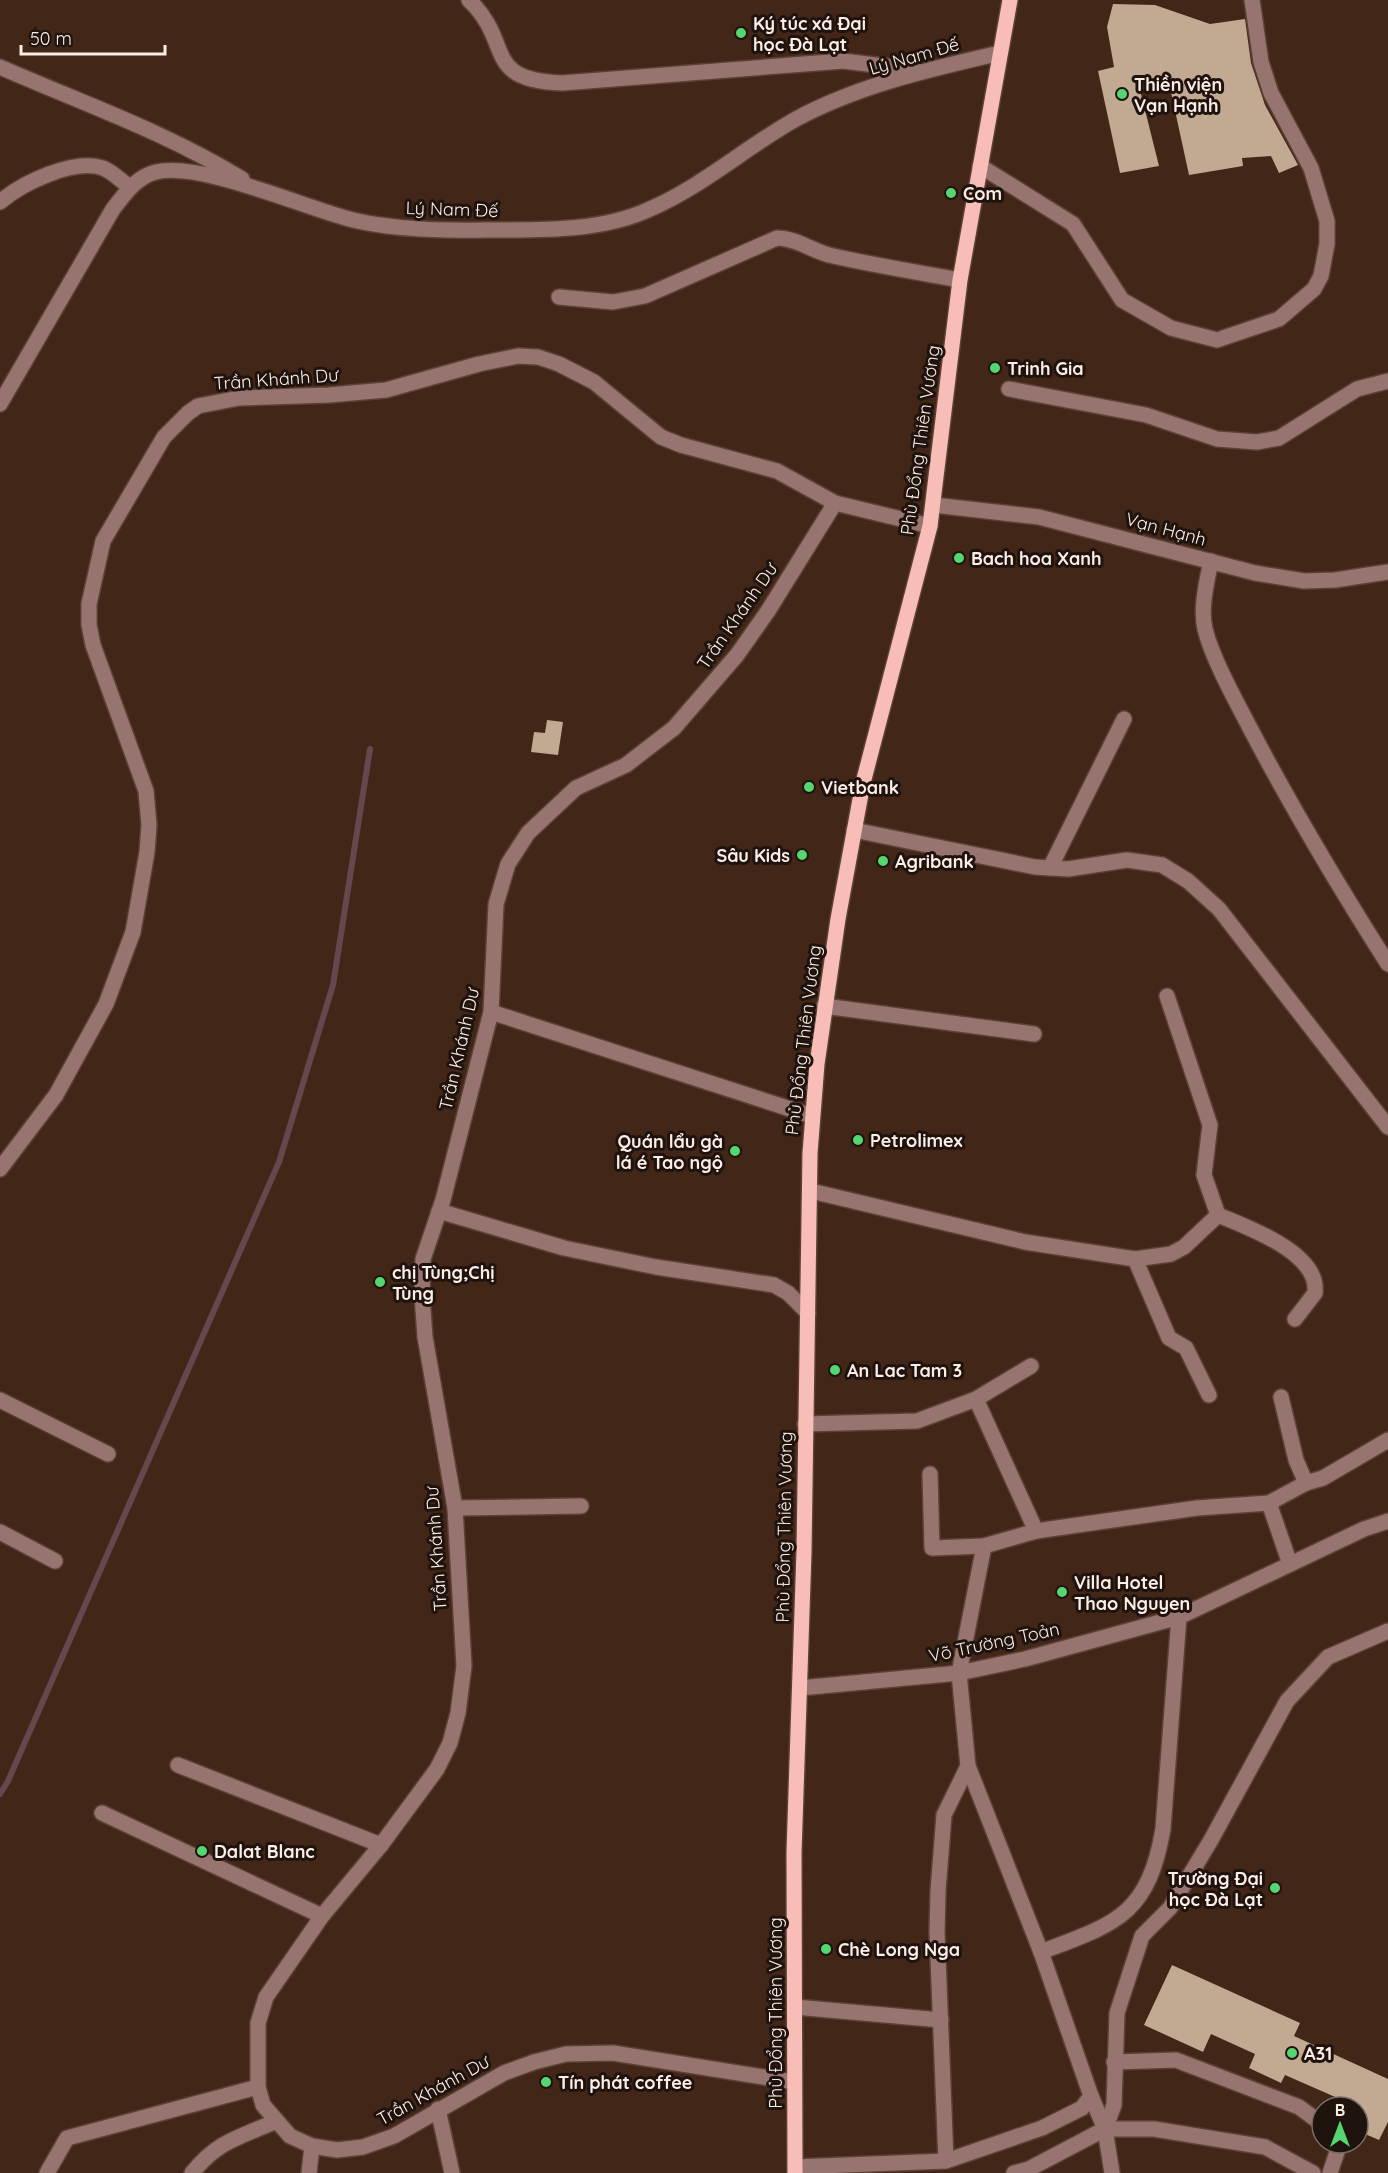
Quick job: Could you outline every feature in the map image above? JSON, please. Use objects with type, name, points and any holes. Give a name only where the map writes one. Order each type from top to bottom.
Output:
[{"type":"main road","name":"Phù Đổng Thiên Vương","points":[[795,2170],[794,1853],[800,1688],[812,1116],[824,1006],[863,783],[934,505],[960,280],[1010,0]]},
{"type":"street","points":[[470,0],[491,27],[500,54],[510,69],[519,76],[535,82],[562,83],[843,61],[922,71]]},
{"type":"street","points":[[980,166],[1073,224],[1122,300],[1171,328],[1217,339],[1279,319],[1314,290],[1321,276],[1327,244],[1327,221],[1311,168],[1271,93],[1261,62],[1252,0]]},
{"type":"street","name":"Lý Nam Đế","points":[[0,404],[113,209],[130,187],[156,172],[195,172],[356,220],[418,230],[559,228],[609,222],[648,210],[682,193],[796,120],[843,98],[922,71],[1000,53]]},
{"type":"street","points":[[0,67],[132,122],[208,159],[258,190]]},
{"type":"street","points":[[0,202],[21,184],[58,171],[100,167],[130,187]]},
{"type":"street","points":[[559,297],[629,301],[777,238],[787,238],[813,251],[859,262],[960,280]]},
{"type":"street","name":"Trần Khánh Dư","points":[[0,1169],[56,1095],[106,1004],[133,932],[147,852],[149,825],[146,791],[93,645],[89,625],[89,603],[97,561],[110,526],[164,437],[198,406],[239,398],[329,395],[386,390],[479,364],[518,356],[538,357],[559,364],[594,382],[661,437],[681,445],[777,471],[835,503],[930,526]]},
{"type":"street","points":[[1009,389],[1146,415],[1217,439],[1257,442],[1280,438],[1357,389],[1388,381]]},
{"type":"street","name":"Trần Khánh Dư","points":[[794,2082],[613,2054],[566,2054],[504,2073],[394,2136],[363,2147],[337,2150],[312,2146],[290,2136],[274,2122],[263,2105],[258,2087],[258,2023],[266,1997],[322,1916],[381,1845],[437,1769],[450,1743],[458,1713],[464,1666],[455,1508],[425,1337],[422,1295],[423,1259],[439,1211],[491,1012],[496,904],[508,864],[528,833],[576,788],[626,765],[674,728],[737,655],[768,611],[835,503]]},
{"type":"street","name":"Vạn Hạnh","points":[[934,505],[1039,517],[1255,573],[1304,581],[1335,580],[1388,572]]},
{"type":"street","points":[[1211,561],[1204,612],[1205,628],[1215,654],[1240,708],[1324,864],[1388,964]]},
{"type":"street","points":[[1050,868],[1124,718]]},
{"type":"street","points":[[854,830],[1050,868],[1068,869],[1127,860],[1162,865],[1188,881],[1219,909],[1388,1127]]},
{"type":"street","points":[[1167,996],[1210,1125],[1204,1175],[1218,1215],[1285,1246],[1304,1264],[1312,1276],[1315,1293],[1295,1318]]},
{"type":"street","points":[[824,1006],[1035,1034]]},
{"type":"street","points":[[491,1012],[812,1116]]},
{"type":"street","points":[[811,1191],[1025,1242],[1135,1259],[1171,1254],[1184,1247],[1218,1215]]},
{"type":"street","points":[[439,1211],[564,1248],[656,1267],[774,1285],[788,1293],[808,1313]]},
{"type":"street","points":[[1135,1259],[1169,1338],[1186,1348],[1209,1395]]},
{"type":"street","points":[[805,1424],[917,1421],[976,1399],[1031,1366]]},
{"type":"street","points":[[1281,1397],[1296,1460],[1306,1483]]},
{"type":"street","points":[[976,1399],[1036,1531]]},
{"type":"street","points":[[0,1400],[108,1455]]},
{"type":"street","points":[[930,1474],[932,1548],[984,1546],[1036,1531],[1197,1508],[1269,1503],[1306,1483],[1323,1478],[1388,1440]]},
{"type":"street","points":[[1269,1503],[1290,1564]]},
{"type":"street","points":[[455,1508],[581,1506]]},
{"type":"street","name":"Võ Trường Toản","points":[[800,1688],[959,1673],[1025,1659],[1179,1617],[1364,1529],[1388,1521]]},
{"type":"street","points":[[0,1532],[55,1561]]},
{"type":"street","points":[[984,1546],[959,1673],[968,1766],[1041,1952],[1091,2096],[1105,2129],[1112,2173]]},
{"type":"street","points":[[1041,1952],[1118,1920],[1144,1892],[1158,1857],[1163,1829],[1179,1617]]},
{"type":"street","points":[[1105,2129],[1114,2105],[1117,2013],[1142,1936],[1176,1899],[1287,1701],[1328,1657],[1388,1632]]},
{"type":"street","points":[[178,1765],[381,1845]]},
{"type":"street","points":[[946,2161],[937,1932],[944,1815],[968,1766]]},
{"type":"street","points":[[102,1813],[322,1916]]},
{"type":"street","points":[[795,2007],[941,2020]]},
{"type":"street","points":[[1114,2062],[1176,2060],[1299,2107],[1310,2115]]},
{"type":"street","points":[[47,2173],[67,2138],[258,2087]]},
{"type":"street","points":[[795,2170],[946,2161],[1042,2128],[1082,2108],[1091,2096]]},
{"type":"street","points":[[438,2109],[452,2173]]},
{"type":"street","points":[[192,2173],[208,2154],[226,2141],[274,2122]]},
{"type":"street","points":[[1014,2173],[1029,2169],[1105,2129],[1154,2129],[1265,2147],[1313,2173]]},
{"type":"street","points":[[309,2173],[312,2146]]},
{"type":"street","points":[[1330,2173],[1336,2155]]},
{"type":"building","name":"Thiền viện Vạn Hạnh","points":[[1113,4],[1155,5],[1210,24],[1245,19],[1251,63],[1265,105],[1298,165],[1279,173],[1271,156],[1242,158],[1243,166],[1189,175],[1169,83],[1140,90],[1159,166],[1120,173],[1098,71],[1114,67],[1107,27]]},
{"type":"building","points":[[547,720],[563,722],[558,755],[531,752],[534,732],[545,733]]},
{"type":"building","name":"A31","points":[[1172,1965],[1300,2023],[1294,2036],[1388,2079],[1388,2122],[1379,2140],[1370,2136],[1370,2095],[1331,2095],[1285,2075],[1281,2083],[1249,2068],[1255,2054],[1211,2034],[1203,2052],[1144,2025]]},
{"type":"waterway","points":[[0,1794],[8,1781],[279,1162],[333,985],[370,749]]},
{"type":"place","name":"Ký túc xá Đại học Đà Lạt","points":[[741,33]]},
{"type":"place","name":"Thiền viện Vạn Hạnh","points":[[1122,94]]},
{"type":"place","name":"Com","points":[[951,193]]},
{"type":"place","name":"Trinh Gia","points":[[995,368]]},
{"type":"place","name":"Bach hoa Xanh","points":[[959,558]]},
{"type":"place","name":"Vietbank","points":[[809,787]]},
{"type":"place","name":"Sâu Kids","points":[[802,855]]},
{"type":"place","name":"Agribank","points":[[883,861]]},
{"type":"place","name":"Petrolimex","points":[[858,1140]]},
{"type":"place","name":"Quán lẩu gà lá é Tao ngộ","points":[[735,1151]]},
{"type":"place","name":"chị Tùng;Chị Tùng","points":[[380,1282]]},
{"type":"place","name":"An Lac Tam 3","points":[[835,1370]]},
{"type":"place","name":"Villa Hotel Thao Nguyen","points":[[1062,1592]]},
{"type":"place","name":"Dalat Blanc","points":[[202,1851]]},
{"type":"place","name":"Trường Đại học Đà Lạt","points":[[1275,1888]]},
{"type":"place","name":"Chè Long Nga","points":[[826,1949]]},
{"type":"place","name":"A31","points":[[1292,2053]]},
{"type":"place","name":"Tín phát coffee","points":[[546,2082]]}]
